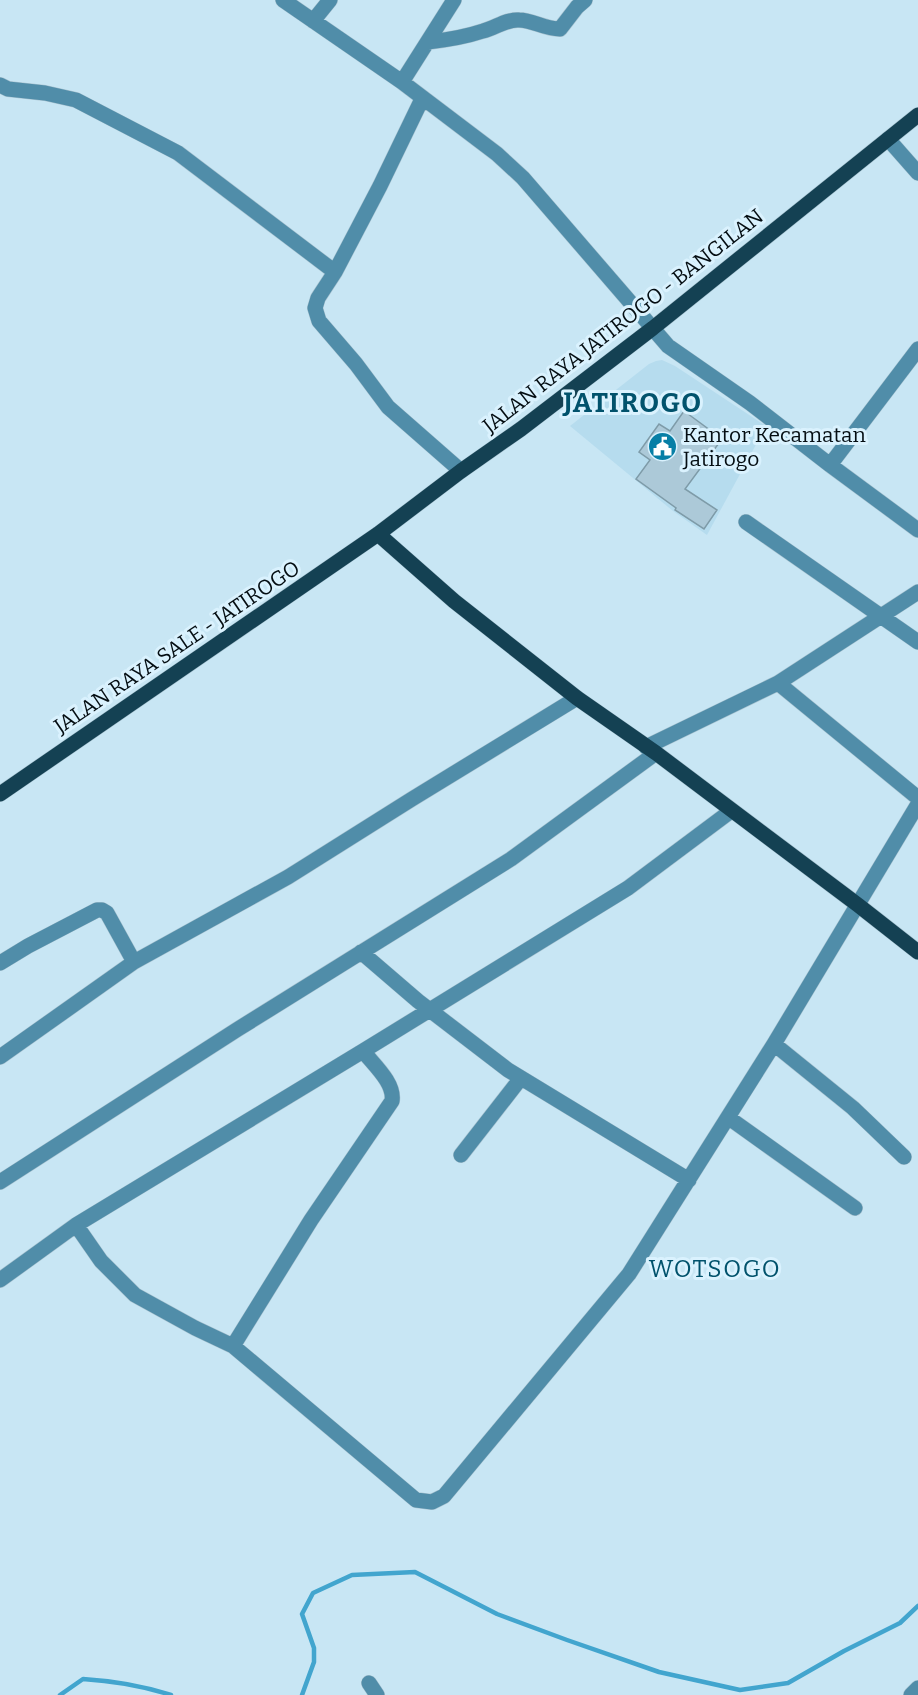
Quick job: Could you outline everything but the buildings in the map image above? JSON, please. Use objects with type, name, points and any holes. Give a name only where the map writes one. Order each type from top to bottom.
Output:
[{"type":"main road","name":"JALAN RAYA JATIROGO - BANGILAN","points":[[378,534],[653,328],[918,115]]},
{"type":"main road","points":[[378,534],[454,601],[577,698],[651,750],[918,952]]},
{"type":"main road","name":"JALAN RAYA SALE - JATIROGO","points":[[0,794],[378,534]]},
{"type":"street","points":[[283,0],[402,82],[497,154],[523,178],[668,346],[750,403],[918,530]]},
{"type":"street","points":[[313,21],[330,0]]},
{"type":"street","points":[[402,82],[454,0]]},
{"type":"street","points":[[428,42],[455,40],[509,21],[519,20],[548,29],[560,29],[585,0]]},
{"type":"street","points":[[0,85],[8,89],[45,93],[76,100],[178,153],[335,272]]},
{"type":"street","points":[[422,99],[380,186],[335,272],[318,298],[315,308],[319,321],[388,406],[460,471]]},
{"type":"street","points":[[888,139],[918,173]]},
{"type":"street","points":[[830,465],[917,353]]},
{"type":"street","points":[[746,522],[918,642]]},
{"type":"street","points":[[0,1182],[511,859],[651,750],[778,683],[918,592]]},
{"type":"street","points":[[778,683],[918,798]]},
{"type":"street","points":[[0,1057],[134,962],[288,877],[577,698]]},
{"type":"street","points":[[76,1225],[101,1261],[135,1295],[233,1346],[416,1500],[432,1502],[444,1496],[629,1275],[729,1118],[858,905],[914,822],[918,804]]},
{"type":"street","points":[[0,1280],[76,1225],[628,888],[731,811]]},
{"type":"street","points":[[0,963],[97,910],[107,913],[134,962]]},
{"type":"street","points":[[361,952],[430,1010],[508,1070],[689,1180]]},
{"type":"street","points":[[774,1044],[853,1108],[904,1157]]},
{"type":"street","points":[[233,1346],[311,1220],[392,1101],[390,1084],[363,1051]]},
{"type":"street","points":[[461,1155],[521,1078]]},
{"type":"street","points":[[729,1118],[855,1208]]},
{"type":"street","points":[[911,1695],[918,1688]]},
{"type":"shaded area","points":[[662,360],[675,366],[766,426],[707,535],[673,511],[570,426],[649,364]]},
{"type":"waterway","points":[[302,1695],[314,1662],[314,1648],[302,1614],[313,1593],[352,1575],[415,1572],[497,1614],[567,1640],[659,1672],[740,1690],[788,1683],[900,1623],[918,1606]]},
{"type":"waterway","points":[[60,1695],[83,1679],[127,1684],[171,1695]]},
{"type":"place","name":"Kantor Kecamatan Jatirogo","points":[[662,447]]},
{"type":"district","name":"JATIROGO","points":[[633,403]]},
{"type":"district","name":"WOTSOGO","points":[[715,1269]]}]
